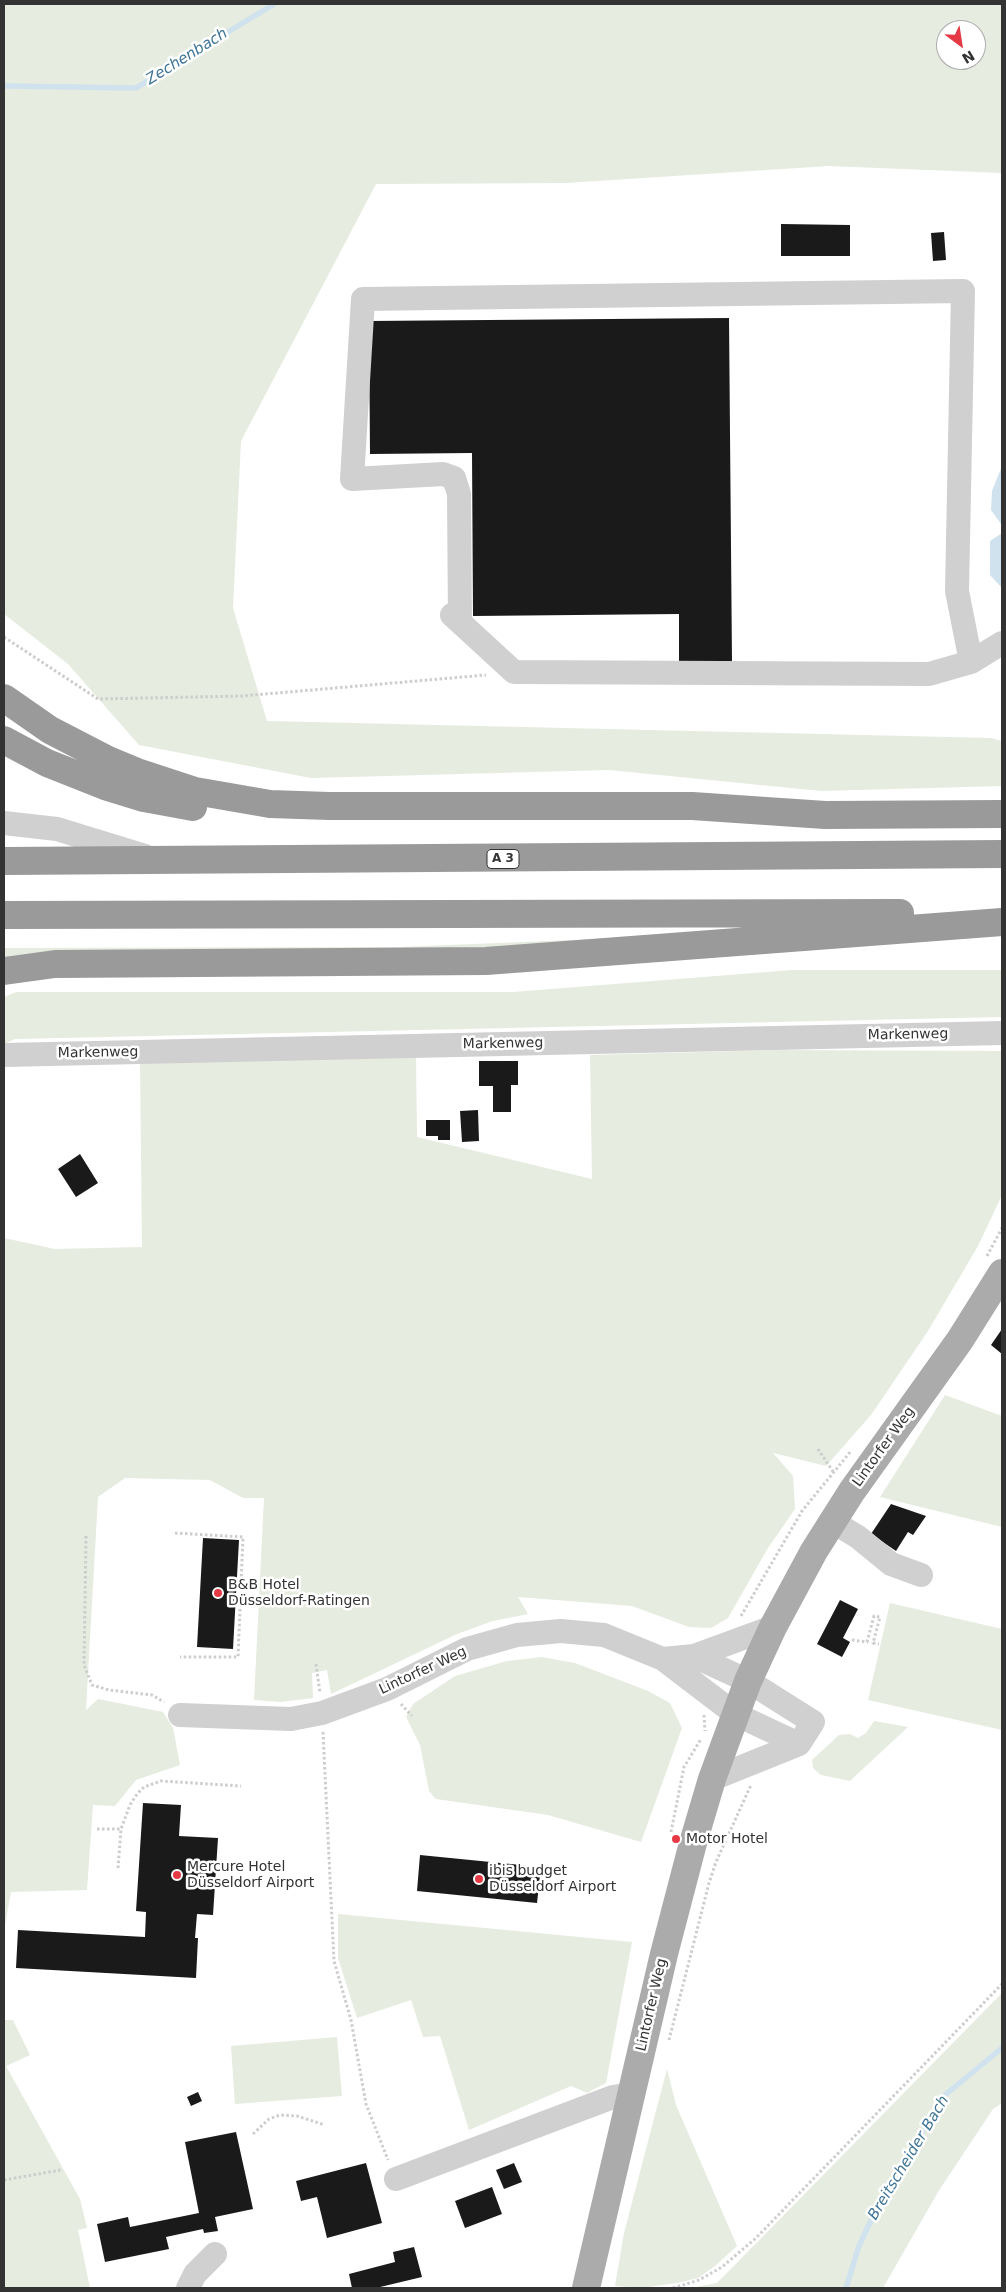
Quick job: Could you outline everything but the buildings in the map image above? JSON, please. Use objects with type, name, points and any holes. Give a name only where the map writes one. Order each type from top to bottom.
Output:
[{"type":"highway","points":[[4,698],[50,730],[108,760],[165,783],[247,801],[303,806],[692,806],[825,815],[1002,814]]},
{"type":"highway","points":[[4,740],[47,763],[97,783],[152,800],[252,814],[303,806]]},
{"type":"highway","name":"A 3","points":[[4,861],[1002,854]]},
{"type":"highway","points":[[4,914],[1002,912]]},
{"type":"highway","points":[[4,971],[55,964],[486,961],[1002,922]]},
{"type":"main road","name":"Lintorfer Weg","points":[[586,2288],[692,1843],[712,1780],[748,1681],[773,1627],[832,1522],[960,1340],[1002,1273]]},
{"type":"street","points":[[971,662],[958,590],[963,291],[363,299],[352,479],[443,474],[454,478],[459,494],[456,619],[514,672],[929,674],[971,662],[1002,643]]},
{"type":"street","points":[[4,823],[57,829],[161,861]]},
{"type":"street","name":"Markenweg","points":[[4,1056],[1002,1033]]},
{"type":"street","points":[[832,1522],[858,1537],[891,1564],[921,1575]]},
{"type":"street","name":"Lintorfer Weg","points":[[664,1658],[694,1656],[773,1627]]},
{"type":"street","name":"Lintorfer Weg","points":[[180,1715],[291,1719],[322,1714],[386,1688],[467,1649],[517,1635],[561,1631],[604,1635],[664,1658],[735,1714]]},
{"type":"street","name":"Lintorfer Weg","points":[[694,1656],[748,1681]]},
{"type":"street","points":[[712,1780],[800,1744],[813,1722],[748,1681]]},
{"type":"street","points":[[735,1714],[800,1744]]},
{"type":"street","points":[[396,2179],[613,2096],[631,2094]]},
{"type":"street","points":[[188,2288],[196,2274],[215,2254]]},
{"type":"path","points":[[4,637],[98,699],[242,696],[514,672]]},
{"type":"path","points":[[818,1449],[832,1472],[852,1491]]},
{"type":"path","points":[[175,1533],[243,1538],[238,1657],[180,1657]]},
{"type":"path","points":[[86,1536],[84,1665],[92,1685],[110,1690],[152,1695],[180,1715]]},
{"type":"path","points":[[852,1640],[867,1642],[874,1616],[880,1617],[873,1643],[879,1644]]},
{"type":"path","points":[[316,1664],[322,1714],[334,1961],[352,2020],[366,2104],[396,2179]]},
{"type":"path","points":[[118,1868],[121,1830],[137,1794],[154,1782],[241,1786]]},
{"type":"path","points":[[668,2043],[709,1883],[742,1803],[753,1783]]},
{"type":"path","points":[[97,1829],[121,1830]]},
{"type":"path","points":[[673,2288],[699,2280],[722,2267],[756,2238],[1002,1984]]},
{"type":"path","points":[[252,2134],[269,2119],[280,2115],[297,2116],[325,2125]]},
{"type":"path","points":[[4,2180],[61,2170]]},
{"type":"shaded area","points":[[4,4],[1002,4],[1002,173],[829,166],[566,183],[376,184],[241,441],[233,608],[267,721],[991,738],[1002,741],[1002,786],[821,791],[609,770],[311,778],[139,745],[68,664],[4,614]]},
{"type":"shaded area","points":[[645,937],[645,944],[4,965],[4,948],[400,947]]},
{"type":"shaded area","points":[[792,970],[1002,970],[1002,1017],[15,1039],[4,1044],[4,997],[16,992],[513,992]]},
{"type":"shaded area","points":[[777,1050],[1002,1051],[1002,1195],[978,1246],[928,1331],[871,1415],[826,1466],[773,1453],[793,1476],[795,1509],[768,1548],[728,1618],[711,1628],[689,1627],[632,1606],[518,1597],[528,1614],[493,1621],[457,1634],[331,1694],[327,1670],[312,1673],[313,1698],[281,1702],[254,1700],[264,1498],[243,1498],[210,1480],[125,1478],[98,1497],[86,1710],[98,1699],[163,1712],[173,1728],[180,1765],[136,1780],[115,1806],[93,1805],[87,1890],[11,1892],[4,1931],[4,1238],[55,1249],[142,1247],[140,1062],[416,1057],[417,1137],[592,1179],[590,1055]]},
{"type":"shaded area","points":[[945,1395],[1002,1416],[1002,1527],[880,1497]]},
{"type":"shaded area","points":[[890,1603],[1002,1629],[1002,1730],[868,1700]]},
{"type":"shaded area","points":[[542,1657],[575,1663],[648,1691],[670,1703],[682,1728],[641,1842],[548,1815],[436,1799],[429,1791],[420,1745],[406,1717],[413,1704],[455,1676],[507,1661]]},
{"type":"shaded area","points":[[874,1721],[908,1727],[850,1781],[821,1775],[813,1768],[812,1760],[839,1735],[850,1734],[858,1738],[866,1733]]},
{"type":"shaded area","points":[[338,1914],[632,1942],[606,2083],[587,2093],[571,2086],[469,2130],[440,2036],[423,2037],[411,2000],[357,2018],[338,1958]]},
{"type":"shaded area","points":[[1002,1993],[1002,2103],[993,2109],[938,2192],[883,2288],[691,2288],[717,2283]]},
{"type":"shaded area","points":[[4,2020],[13,2020],[30,2055],[6,2066],[80,2199],[87,2228],[78,2230],[90,2288],[4,2288]]},
{"type":"shaded area","points":[[337,2037],[342,2096],[235,2104],[231,2046]]},
{"type":"shaded area","points":[[667,2069],[676,2105],[737,2246],[715,2266],[698,2278],[641,2288],[615,2286],[624,2233]]},
{"type":"water","points":[[1002,466],[1002,533],[1001,524],[991,510],[992,491]]},
{"type":"water","points":[[1002,533],[1002,588],[990,575],[990,541]]},
{"type":"waterway","name":"Zechenbach","points":[[4,86],[136,88],[274,4]]},
{"type":"waterway","name":"Breitscheider Bach","points":[[846,2288],[859,2246],[881,2199],[945,2095],[1002,2048]]},
{"type":"place","name":"B&B Hotel Düsseldorf-Ratingen","points":[[218,1593]]},
{"type":"place","name":"Motor Hotel","points":[[676,1839]]},
{"type":"place","name":"Mercure Hotel Düsseldorf Airport","points":[[177,1875]]},
{"type":"place","name":"ibis budget Düsseldorf Airport","points":[[479,1879]]}]
